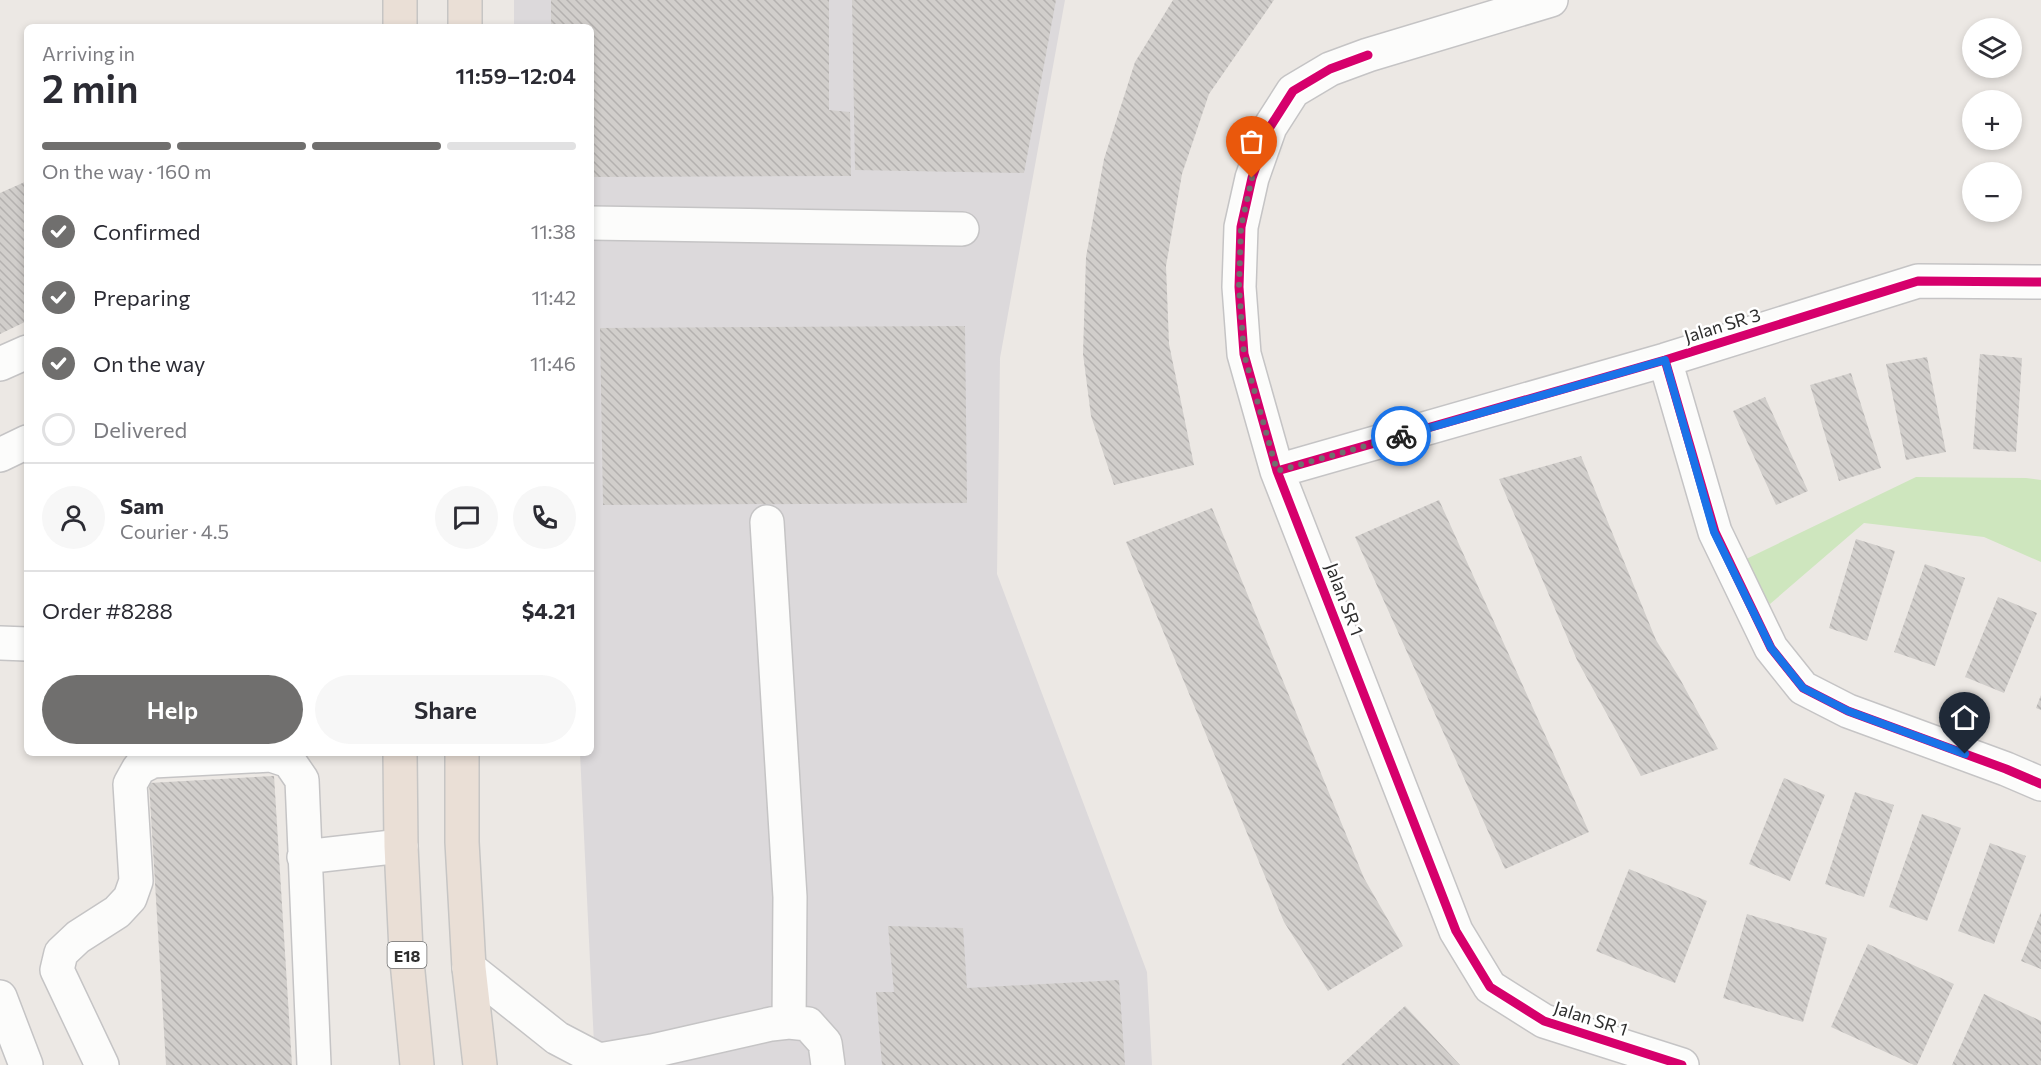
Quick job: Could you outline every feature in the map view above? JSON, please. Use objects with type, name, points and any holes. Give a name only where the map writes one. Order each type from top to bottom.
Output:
[{"type":"highway","points":[[400,0],[400,24]]},
{"type":"highway","points":[[465,0],[465,24]]},
{"type":"highway","name":"E18","points":[[400,756],[406,951],[417,1065]]},
{"type":"highway","points":[[462,756],[462,842],[470,968],[480,1065]]},
{"type":"street","name":"Jalan SR 1","points":[[1551,0],[1368,55],[1330,69],[1293,92],[1270,127],[1252,178],[1241,227],[1239,287],[1244,354],[1277,471],[1456,931],[1490,987],[1544,1021],[1682,1065]]},
{"type":"street","points":[[594,223],[962,229]]},
{"type":"street","name":"Jalan SR 3","points":[[1277,471],[1665,360],[1918,281],[2041,282]]},
{"type":"street","points":[[0,364],[24,353]]},
{"type":"street","points":[[1665,360],[1714,532],[1771,648],[1803,688],[1848,711],[2041,784]]},
{"type":"street","points":[[0,455],[24,443]]},
{"type":"street","points":[[767,522],[790,897],[789,1023]]},
{"type":"street","points":[[0,643],[24,644]]},
{"type":"street","points":[[102,1065],[57,970],[62,953],[78,937],[117,912],[130,898],[136,881],[130,784],[139,768],[153,761],[250,756]]},
{"type":"street","points":[[273,756],[289,761],[302,780],[314,1065]]},
{"type":"street","points":[[304,858],[401,846]]},
{"type":"street","points":[[470,968],[557,1038],[595,1062],[652,1058],[771,1024],[789,1023],[808,1024],[825,1043],[828,1065]]},
{"type":"street","points":[[0,997],[26,1065]]},
{"type":"shaded area","points":[[514,0],[1065,0],[1000,358],[997,574],[1147,972],[1152,1065],[595,1065],[580,756],[594,756],[594,24],[514,24]]},
{"type":"green space","points":[[1916,477],[2041,480],[2041,562],[1984,537],[1864,523],[1770,604],[1742,561]]},
{"type":"building","points":[[551,0],[829,0],[829,110],[850,112],[851,176],[594,177],[594,24],[551,24]]},
{"type":"building","points":[[852,0],[1056,0],[1024,173],[855,170]]},
{"type":"building","points":[[1173,0],[1274,0],[1209,94],[1182,174],[1166,266],[1169,344],[1194,465],[1114,485],[1091,416],[1083,354],[1086,257],[1104,159],[1135,62]]},
{"type":"building","points":[[24,182],[24,322],[0,334],[0,193]]},
{"type":"building","points":[[965,326],[967,503],[603,505],[600,328]]},
{"type":"building","points":[[1980,354],[2022,358],[2016,452],[1973,449]]},
{"type":"building","points":[[1927,357],[1946,452],[1906,460],[1886,364]]},
{"type":"building","points":[[1851,373],[1881,468],[1839,481],[1810,385]]},
{"type":"building","points":[[1765,397],[1808,491],[1776,505],[1733,411]]},
{"type":"building","points":[[1581,456],[1656,640],[1718,749],[1641,776],[1577,660],[1499,479]]},
{"type":"building","points":[[1439,500],[1589,832],[1505,869],[1355,537]]},
{"type":"building","points":[[1212,508],[1364,878],[1403,946],[1328,991],[1284,922],[1126,542]]},
{"type":"building","points":[[1856,539],[1895,551],[1867,641],[1829,628]]},
{"type":"building","points":[[1925,564],[1965,578],[1935,666],[1894,652]]},
{"type":"building","points":[[1998,597],[2037,613],[2004,693],[1965,677]]},
{"type":"building","points":[[2041,695],[2041,710],[2036,708]]},
{"type":"building","points":[[274,776],[292,1065],[166,1065],[149,783]]},
{"type":"building","points":[[1784,778],[1825,795],[1790,881],[1749,864]]},
{"type":"building","points":[[1855,792],[1894,805],[1864,897],[1825,884]]},
{"type":"building","points":[[1922,814],[1961,828],[1927,921],[1889,907]]},
{"type":"building","points":[[1990,843],[2026,856],[1994,944],[1958,931]]},
{"type":"building","points":[[1629,869],[1707,901],[1675,983],[1596,951]]},
{"type":"building","points":[[2041,912],[2041,969],[2021,961]]},
{"type":"building","points":[[1747,914],[1827,938],[1803,1022],[1723,998]]},
{"type":"building","points":[[888,926],[963,928],[967,988],[1119,980],[1125,1065],[882,1065],[876,992],[894,992]]},
{"type":"building","points":[[1868,944],[1954,984],[1917,1065],[1831,1027]]},
{"type":"building","points":[[1984,994],[2041,1021],[2041,1065],[1952,1065]]},
{"type":"building","points":[[1405,1006],[1460,1065],[1341,1065]]},
{"type":"cycle path","points":[[1368,55],[1330,69],[1293,91],[1270,127],[1252,178],[1241,227],[1239,287],[1244,354],[1277,471],[1456,931],[1490,987],[1544,1021],[1682,1065]]},
{"type":"cycle path","points":[[1277,471],[1665,360],[1918,281],[2041,282]]},
{"type":"cycle path","points":[[1665,360],[1715,532],[1771,648],[1803,688],[1848,711],[2041,784]]},
{"type":"way so far","points":[[1252,178],[1241,227],[1239,287],[1244,354],[1277,471],[1401,436]]},
{"type":"route","points":[[1401,436],[1665,360],[1714,532],[1771,648],[1803,688],[1848,711],[1965,754]]}]
